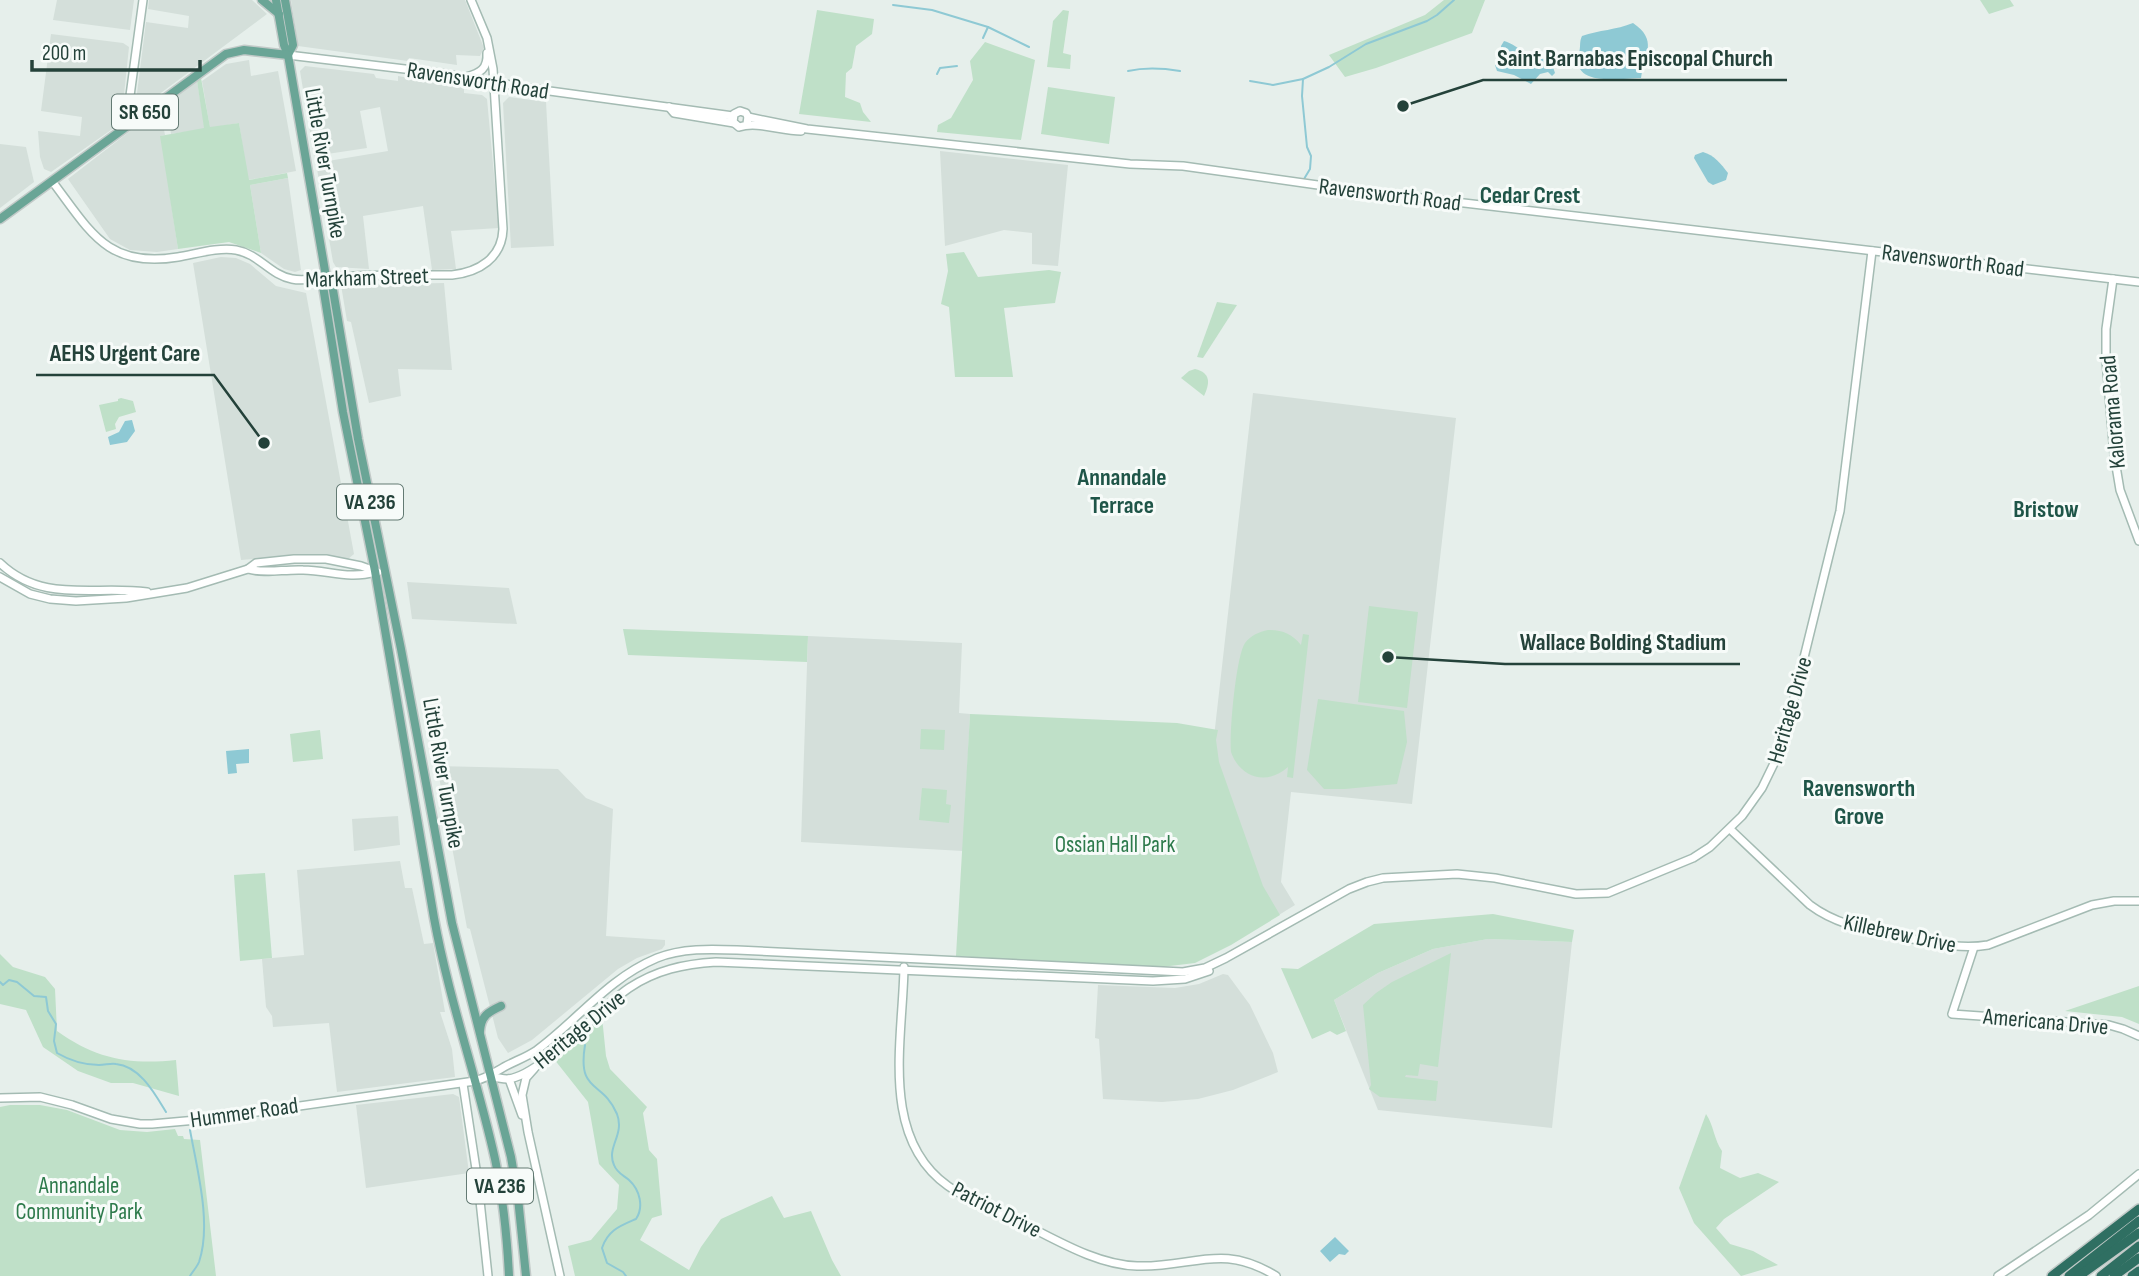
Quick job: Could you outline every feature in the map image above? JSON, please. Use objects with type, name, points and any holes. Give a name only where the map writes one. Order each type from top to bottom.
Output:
[{"type":"highway","points":[[2052,1276],[2139,1209]]},
{"type":"highway","points":[[2069,1276],[2139,1221]]},
{"type":"highway","points":[[2079,1276],[2139,1233]]},
{"type":"highway","points":[[2101,1276],[2139,1246]]},
{"type":"highway","points":[[2115,1276],[2139,1258]]},
{"type":"highway","points":[[2132,1276],[2139,1271]]},
{"type":"main road","points":[[261,0],[279,14]]},
{"type":"main road","name":"Little River Turnpike","points":[[276,0],[326,277],[332,288],[358,439],[452,923],[515,1178],[526,1276]]},
{"type":"main road","name":"Little River Turnpike","points":[[285,0],[293,45],[288,55]]},
{"type":"main road","name":"SR 650","points":[[0,219],[226,54],[244,50],[288,55]]},
{"type":"main road","name":"Little River Turnpike","points":[[326,277],[323,286],[340,391],[375,572],[437,937],[499,1182],[509,1276]]},
{"type":"main road","points":[[479,1034],[482,1018],[501,1006]]},
{"type":"street","points":[[131,122],[129,103],[143,0]]},
{"type":"street","points":[[471,0],[487,38],[495,83]]},
{"type":"street","points":[[463,78],[479,73],[486,66],[487,38]]},
{"type":"street","name":"Ravensworth Road","points":[[288,55],[668,106],[733,119],[741,127],[747,120]]},
{"type":"street","name":"Markham Street","points":[[52,181],[96,238],[112,250],[131,257],[160,260],[236,250],[255,257],[274,272],[289,279],[304,280],[466,273],[489,260],[501,242],[503,229],[495,83]]},
{"type":"street","name":"Ravensworth Road","points":[[733,119],[740,111],[747,120],[787,130],[807,129],[1130,164],[1183,166],[1353,190],[2139,282]]},
{"type":"street","name":"Heritage Drive","points":[[491,1077],[538,1049],[619,978],[659,957],[683,951],[715,949],[1183,972],[1205,968],[1226,958],[1349,889],[1367,882],[1397,877],[1457,874],[1495,878],[1576,894],[1597,895],[1618,890],[1693,859],[1730,829],[1753,802],[1782,747],[1842,503],[1872,251]]},
{"type":"street","name":"Kalorama Road","points":[[2113,279],[2106,349],[2114,454],[2120,490],[2139,541]]},
{"type":"street","points":[[0,577],[30,594],[61,601],[126,597],[187,588],[247,569],[256,562],[314,558],[361,566],[375,572]]},
{"type":"street","points":[[0,563],[15,576],[46,589],[151,592]]},
{"type":"street","points":[[247,569],[259,572],[305,569],[348,576],[385,572]]},
{"type":"street","name":"Killebrew Drive","points":[[1730,829],[1811,905],[1834,920],[1857,928],[1951,946],[1974,947],[1998,942],[2092,905],[2113,901],[2139,901]]},
{"type":"street","name":"Americana Drive","points":[[1974,947],[1952,1014],[2109,1025],[2139,1036]]},
{"type":"street","name":"Heritage Drive","points":[[491,1077],[509,1079],[530,1070],[620,994],[639,982],[676,967],[716,962],[1153,981],[1185,979],[1206,972],[1226,958]]},
{"type":"street","name":"Patriot Drive","points":[[904,959],[901,1108],[907,1130],[918,1153],[945,1184],[1058,1240],[1120,1265],[1151,1266],[1222,1257],[1246,1261],[1276,1276]]},
{"type":"street","points":[[1107,979],[1108,970]]},
{"type":"street","points":[[540,1063],[526,1079],[522,1095],[560,1276]]},
{"type":"street","name":"Hummer Road","points":[[0,1098],[40,1097],[111,1119],[152,1124],[208,1119],[463,1084],[491,1077]]},
{"type":"street","points":[[509,1079],[528,1132]]},
{"type":"street","points":[[463,1084],[478,1182],[488,1276]]},
{"type":"street","points":[[1998,1276],[2089,1214],[2139,1174]]},
{"type":"shaded area","points":[[57,0],[134,0],[130,30],[53,20]]},
{"type":"shaded area","points":[[149,0],[252,0],[267,14],[142,107],[136,101],[146,22],[188,28],[189,16],[148,9]]},
{"type":"shaded area","points":[[291,0],[465,0],[484,48],[480,56],[456,55],[457,65],[298,46]]},
{"type":"shaded area","points":[[51,34],[123,43],[129,47],[121,123],[51,172],[44,169],[40,157],[38,131],[80,136],[82,117],[41,111]]},
{"type":"shaded area","points":[[249,60],[251,76],[278,71],[296,171],[248,180],[239,123],[210,128],[202,81],[226,64]]},
{"type":"shaded area","points":[[305,66],[374,74],[376,78],[398,81],[398,76],[464,88],[464,93],[482,95],[487,99],[499,228],[451,231],[456,269],[432,270],[423,206],[363,216],[369,269],[336,267],[316,163],[388,151],[380,107],[360,111],[367,148],[314,156],[300,71]]},
{"type":"shaded area","points":[[197,81],[205,129],[171,134],[167,104]]},
{"type":"shaded area","points":[[509,97],[546,102],[554,246],[511,248],[503,103]]},
{"type":"shaded area","points":[[160,108],[165,135],[161,136],[178,249],[157,252],[130,250],[110,239],[68,179]]},
{"type":"shaded area","points":[[0,144],[26,147],[34,182],[0,208]]},
{"type":"shaded area","points":[[940,151],[1068,165],[1058,266],[1032,264],[1032,233],[1004,230],[945,246]]},
{"type":"shaded area","points":[[288,178],[301,270],[295,272],[284,269],[261,253],[250,185]]},
{"type":"shaded area","points":[[221,257],[236,258],[250,264],[276,286],[306,293],[354,554],[348,559],[312,554],[241,560],[193,263]]},
{"type":"shaded area","points":[[444,283],[452,370],[398,369],[401,396],[369,403],[351,322],[347,321],[341,285]]},
{"type":"shaded area","points":[[1253,393],[1456,418],[1412,804],[1291,792],[1281,882],[1295,905],[1274,918],[1209,781]]},
{"type":"shaded area","points":[[407,582],[509,588],[517,624],[412,619]]},
{"type":"shaded area","points":[[808,636],[962,643],[959,713],[970,714],[963,851],[801,842]]},
{"type":"shaded area","points":[[437,766],[558,769],[586,798],[613,809],[606,936],[665,940],[662,949],[637,958],[618,969],[532,1040],[508,1053],[498,1038],[470,929],[467,928]]},
{"type":"shaded area","points":[[398,816],[400,845],[354,851],[352,819]]},
{"type":"shaded area","points":[[400,861],[405,888],[412,888],[424,944],[433,943],[445,1012],[440,1012],[452,1049],[455,1077],[337,1092],[329,1023],[273,1027],[272,1016],[266,1007],[262,959],[304,955],[297,870]]},
{"type":"shaded area","points":[[1488,939],[1572,942],[1552,1128],[1378,1110],[1334,1000],[1378,973],[1433,949]]},
{"type":"shaded area","points":[[1223,974],[1228,975],[1250,1005],[1273,1053],[1278,1072],[1233,1090],[1198,1099],[1162,1102],[1103,1099],[1099,1039],[1095,1038],[1098,985],[1175,988],[1199,984]]},
{"type":"shaded area","points":[[453,1094],[459,1097],[469,1173],[366,1188],[356,1105]]},
{"type":"green space","points":[[1444,0],[1485,0],[1472,33],[1345,77],[1329,55],[1425,15]]},
{"type":"green space","points":[[1980,0],[2010,0],[2014,6],[1989,14]]},
{"type":"green space","points":[[817,10],[874,19],[872,34],[856,46],[852,68],[846,73],[845,97],[860,103],[871,122],[799,114]]},
{"type":"green space","points":[[1063,10],[1069,11],[1063,53],[1071,55],[1070,69],[1047,67],[1053,21]]},
{"type":"green space","points":[[985,42],[1035,60],[1021,140],[937,132],[938,125],[951,118],[973,80],[970,61]]},
{"type":"green space","points":[[201,78],[210,127],[239,123],[249,180],[287,173],[288,178],[250,185],[261,253],[229,242],[178,249],[160,136],[204,128],[197,81]]},
{"type":"green space","points":[[1048,87],[1115,97],[1109,144],[1041,134]]},
{"type":"green space","points":[[964,252],[978,277],[1049,270],[1061,272],[1055,303],[1004,308],[1013,377],[955,377],[949,307],[941,304],[948,271],[946,254]]},
{"type":"green space","points":[[1217,302],[1237,305],[1203,358],[1197,357]]},
{"type":"green space","points":[[1195,369],[1204,373],[1208,379],[1204,396],[1181,378]]},
{"type":"green space","points":[[121,398],[133,401],[136,412],[119,417],[115,424],[116,429],[106,432],[99,405]]},
{"type":"green space","points":[[1369,606],[1418,612],[1407,708],[1358,702]]},
{"type":"green space","points":[[623,629],[808,636],[807,662],[628,655]]},
{"type":"green space","points":[[1268,630],[1287,633],[1301,645],[1303,634],[1309,635],[1293,778],[1287,777],[1288,767],[1272,776],[1247,773],[1235,761],[1231,752],[1234,696],[1242,651],[1250,638]]},
{"type":"green space","points":[[1318,699],[1404,711],[1407,742],[1397,784],[1324,789],[1307,770]]},
{"type":"green space","name":"Ossian Hall Park","points":[[970,714],[1177,723],[1218,730],[1216,740],[1219,762],[1263,886],[1280,915],[1195,963],[1153,968],[956,956]]},
{"type":"green space","points":[[921,729],[945,730],[944,750],[920,749]]},
{"type":"green space","points":[[320,730],[323,759],[293,762],[290,734]]},
{"type":"green space","points":[[922,788],[947,790],[946,804],[951,805],[949,823],[919,820]]},
{"type":"green space","points":[[265,873],[272,958],[240,961],[234,875]]},
{"type":"green space","points":[[1493,914],[1574,930],[1572,942],[1488,939],[1433,949],[1378,973],[1334,1000],[1346,1031],[1337,1035],[1330,1031],[1312,1039],[1281,968],[1298,969],[1374,924]]},
{"type":"green space","points":[[1451,953],[1438,1067],[1420,1064],[1418,1076],[1405,1077],[1438,1081],[1436,1101],[1380,1097],[1369,1089],[1371,1085],[1363,1005],[1392,982]]},
{"type":"green space","points":[[0,954],[13,967],[45,977],[55,989],[57,1031],[71,1040],[114,1058],[143,1062],[176,1060],[179,1096],[133,1083],[111,1083],[78,1071],[43,1047],[26,1010],[0,1004]]},
{"type":"green space","points":[[2139,986],[2139,1024],[2122,1017],[2065,1011]]},
{"type":"green space","points":[[602,1017],[610,1069],[647,1107],[643,1113],[649,1150],[657,1159],[662,1215],[652,1218],[640,1240],[689,1270],[721,1219],[772,1196],[784,1218],[811,1211],[841,1276],[575,1276],[568,1246],[591,1240],[617,1209],[619,1185],[599,1164],[588,1102],[554,1059]]},
{"type":"green space","name":"Annandale Community Park","points":[[40,1105],[67,1110],[120,1130],[147,1132],[175,1129],[178,1136],[183,1136],[184,1139],[200,1140],[216,1276],[0,1276],[0,1107]]},
{"type":"green space","points":[[1706,1114],[1722,1151],[1720,1168],[1740,1178],[1758,1173],[1779,1182],[1724,1219],[1716,1228],[1730,1244],[1753,1251],[1778,1265],[1741,1276],[1694,1223],[1679,1188]]},
{"type":"water","points":[[1633,23],[1641,29],[1648,42],[1641,78],[1599,79],[1582,72],[1578,64],[1582,36]]},
{"type":"water","points":[[1504,41],[1528,54],[1551,61],[1555,73],[1552,76],[1548,72],[1540,74],[1531,84],[1514,75],[1497,71],[1495,65],[1502,59],[1501,46]]},
{"type":"water","points":[[1703,152],[1723,166],[1728,173],[1726,180],[1713,185],[1708,182],[1694,158]]},
{"type":"water","points":[[132,420],[135,431],[127,442],[110,445],[108,437],[119,432],[125,421]]},
{"type":"water","points":[[249,749],[249,763],[236,764],[237,773],[228,774],[226,751]]},
{"type":"water","points":[[1335,1237],[1349,1251],[1345,1255],[1339,1254],[1330,1262],[1320,1251]]},
{"type":"waterway","points":[[1304,179],[1310,169],[1311,156],[1307,147],[1303,79],[1329,67],[1366,44],[1427,21],[1454,0]]},
{"type":"waterway","points":[[893,5],[932,10],[988,27],[1029,47]]},
{"type":"waterway","points":[[983,38],[988,27]]},
{"type":"waterway","points":[[937,74],[940,68],[957,66]]},
{"type":"waterway","points":[[1128,71],[1154,68],[1180,71]]},
{"type":"waterway","points":[[1250,81],[1273,85],[1303,79]]},
{"type":"waterway","points":[[0,982],[3,985],[9,980],[17,982],[34,996],[46,997],[48,1011],[56,1024],[54,1041],[57,1053],[83,1063],[125,1066],[146,1082],[166,1112]]},
{"type":"waterway","points":[[585,1045],[584,1061],[588,1079],[611,1103],[619,1121],[612,1152],[614,1165],[618,1172],[633,1184],[640,1199],[636,1219],[611,1233],[602,1248],[607,1263],[626,1276]]},
{"type":"waterway","points":[[190,1130],[202,1196],[204,1231],[199,1262],[190,1276]]},
{"type":"place","name":"Saint Barnabas Episcopal Church","points":[[1403,106]]},
{"type":"place","name":"AEHS Urgent Care","points":[[264,443]]},
{"type":"place","name":"Wallace Bolding Stadium","points":[[1388,657]]},
{"type":"district","name":"Cedar Crest","points":[[1530,195]]},
{"type":"district","name":"Annandale Terrace","points":[[1122,491]]},
{"type":"district","name":"Bristow","points":[[2046,509]]},
{"type":"district","name":"Ravensworth Grove","points":[[1859,802]]}]
